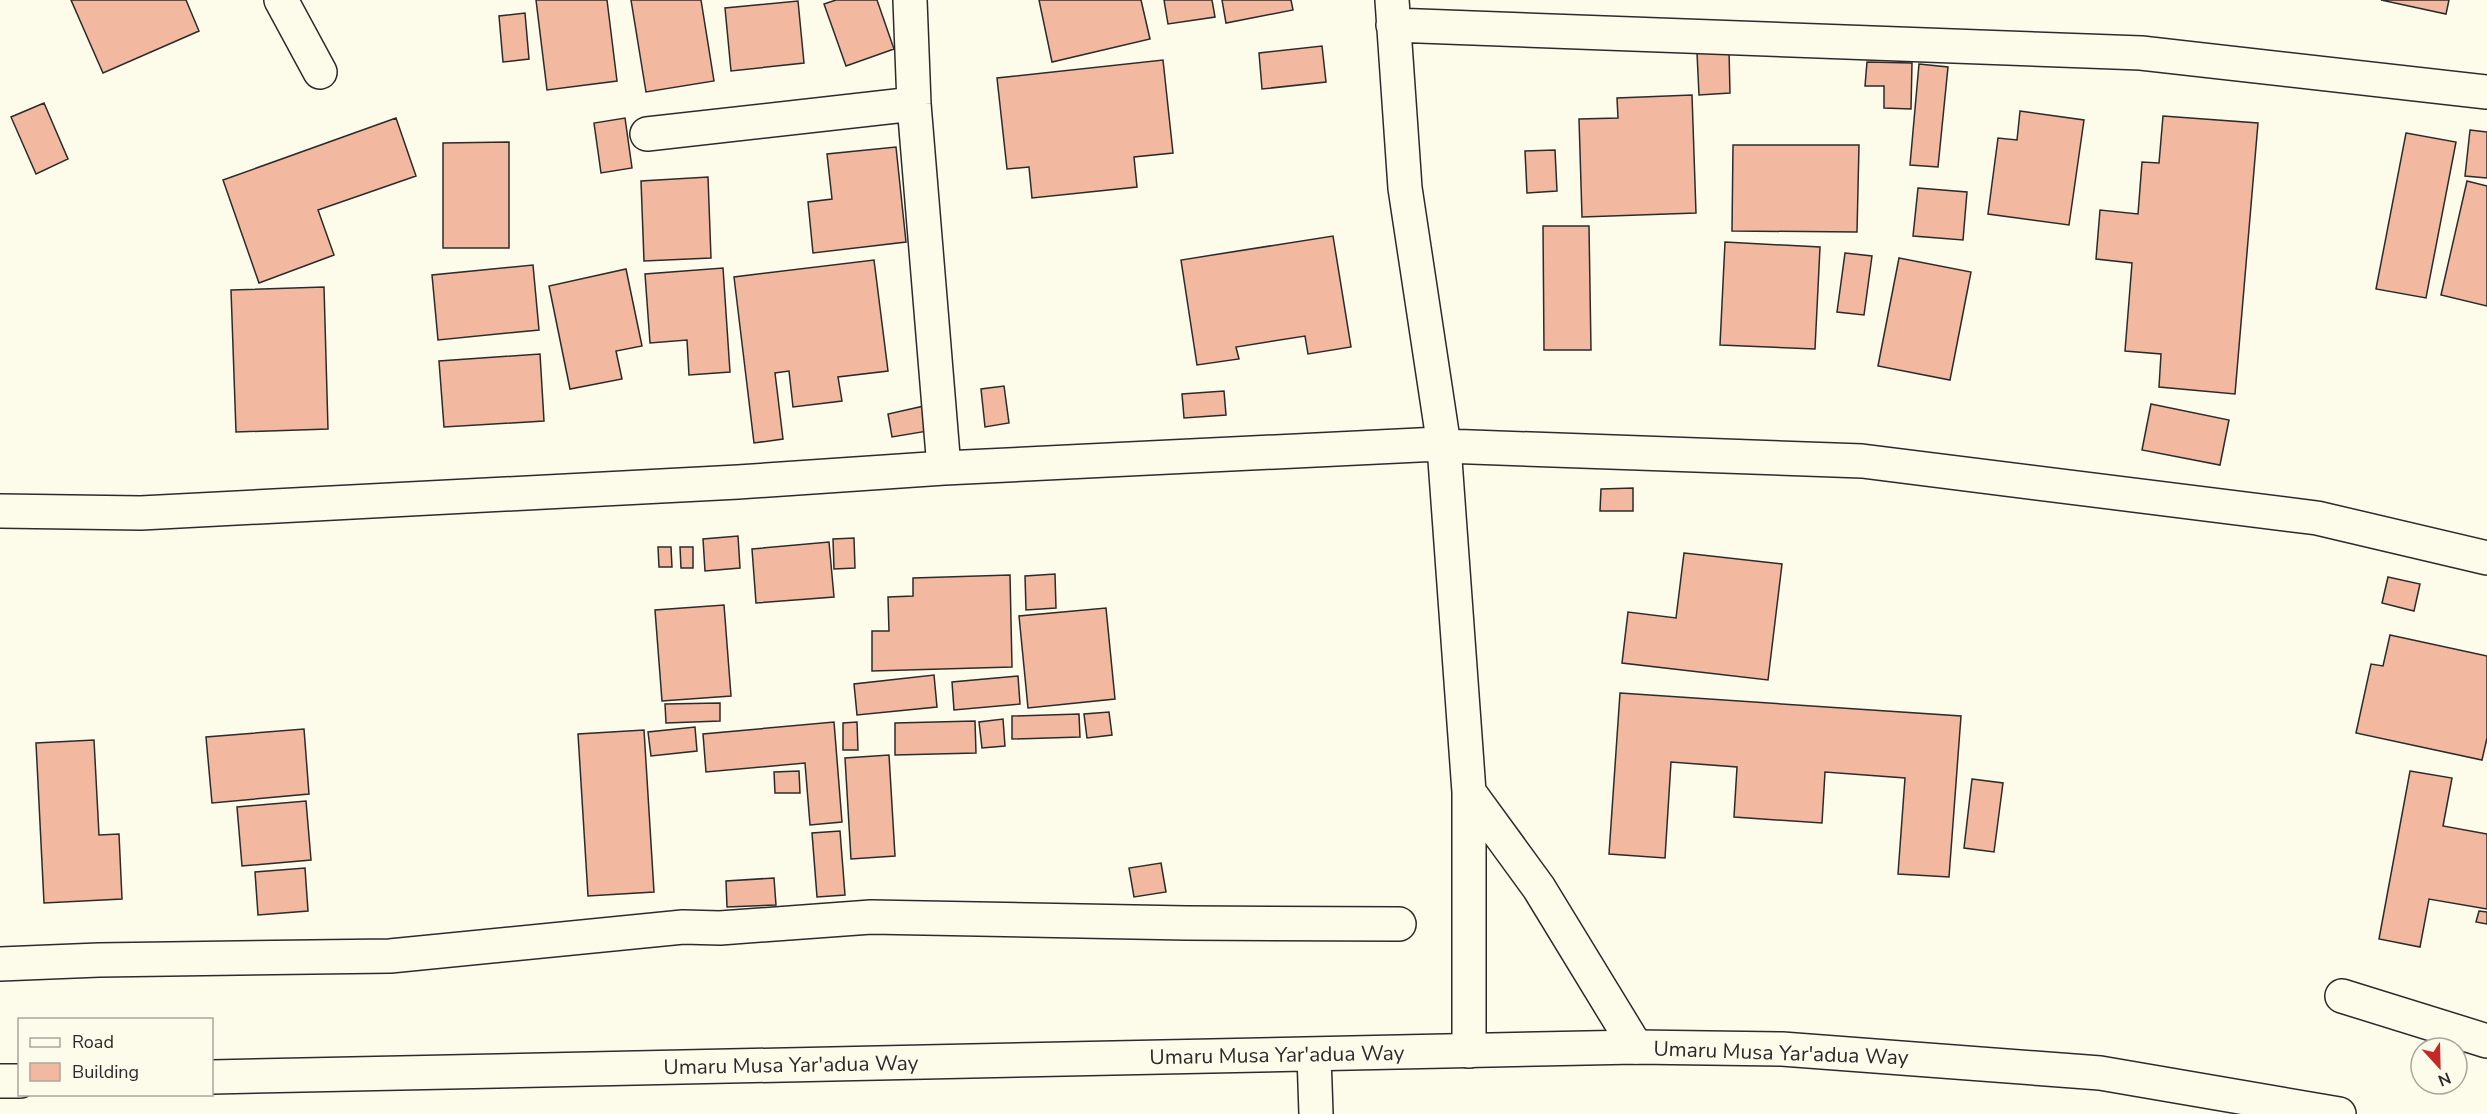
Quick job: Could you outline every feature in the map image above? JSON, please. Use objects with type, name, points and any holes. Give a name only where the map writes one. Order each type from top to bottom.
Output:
[{"type":"street","points":[[281,0],[320,72]]},
{"type":"street","points":[[910,0],[914,104],[944,468]]},
{"type":"street","points":[[1468,1051],[1469,792],[1444,446],[1405,188],[1392,12],[2141,53],[2487,92]]},
{"type":"street","points":[[647,134],[914,104]]},
{"type":"street","points":[[0,511],[141,513],[738,482],[944,468],[1439,444],[1444,446],[1862,460],[2317,518],[2487,558]]},
{"type":"street","points":[[1469,792],[1539,888],[1636,1047]]},
{"type":"street","points":[[0,964],[99,960],[390,956],[683,927],[720,928],[871,917],[1186,923],[1398,924]]},
{"type":"street","points":[[2342,996],[2487,1041]]},
{"type":"street","name":"Umaru Musa Yar'adua Way","points":[[213,1077],[1636,1047],[1782,1049],[2100,1073],[2339,1114]]},
{"type":"street","points":[[1314,1054],[1316,1114]]},
{"type":"street","points":[[0,1081],[18,1080]]},
{"type":"building","points":[[71,0],[186,0],[199,31],[103,73]]},
{"type":"building","points":[[536,0],[607,0],[617,81],[547,90]]},
{"type":"building","points":[[631,0],[701,0],[714,81],[646,92]]},
{"type":"building","points":[[836,0],[877,0],[894,49],[846,66],[824,4]]},
{"type":"building","points":[[1039,0],[1141,0],[1150,39],[1052,62]]},
{"type":"building","points":[[1164,0],[1212,0],[1215,17],[1168,24]]},
{"type":"building","points":[[1222,0],[1291,0],[1293,10],[1226,23]]},
{"type":"building","points":[[2381,0],[2449,0],[2446,14]]},
{"type":"building","points":[[798,1],[804,63],[731,71],[725,8]]},
{"type":"building","points":[[525,13],[529,59],[503,62],[499,16]]},
{"type":"building","points":[[1322,46],[1326,82],[1262,89],[1259,53]]},
{"type":"building","points":[[1729,50],[1730,93],[1699,95],[1697,53]]},
{"type":"building","points":[[1163,60],[1173,153],[1134,157],[1137,187],[1032,198],[1029,167],[1007,169],[997,78]]},
{"type":"building","points":[[1867,62],[1912,63],[1911,109],[1884,108],[1884,86],[1865,86]]},
{"type":"building","points":[[1919,64],[1948,67],[1938,167],[1910,165]]},
{"type":"building","points":[[1692,95],[1696,213],[1582,217],[1579,119],[1618,118],[1617,98]]},
{"type":"building","points":[[44,103],[68,159],[36,174],[11,117]]},
{"type":"building","points":[[2020,111],[2084,120],[2069,225],[1988,214],[1998,138],[2017,140]]},
{"type":"building","points":[[2163,116],[2258,123],[2235,394],[2159,387],[2161,354],[2125,351],[2132,263],[2096,259],[2100,210],[2138,214],[2142,162],[2159,163]]},
{"type":"building","points":[[396,118],[416,176],[318,210],[334,255],[259,283],[223,180]]},
{"type":"building","points":[[625,118],[632,168],[601,173],[594,123]]},
{"type":"building","points":[[2470,130],[2487,132],[2487,178],[2465,176]]},
{"type":"building","points":[[2406,133],[2456,142],[2426,298],[2376,289]]},
{"type":"building","points":[[509,142],[509,248],[443,248],[443,143]]},
{"type":"building","points":[[1733,145],[1859,145],[1857,232],[1732,231]]},
{"type":"building","points":[[896,147],[906,242],[813,253],[808,202],[832,199],[827,154]]},
{"type":"building","points":[[1555,150],[1557,191],[1527,193],[1525,151]]},
{"type":"building","points":[[708,177],[711,258],[644,261],[641,181]]},
{"type":"building","points":[[2467,181],[2487,186],[2487,306],[2441,295]]},
{"type":"building","points":[[1918,188],[1967,192],[1963,240],[1913,236]]},
{"type":"building","points":[[1543,226],[1589,226],[1591,350],[1544,350]]},
{"type":"building","points":[[1333,236],[1351,347],[1308,354],[1305,336],[1236,347],[1239,359],[1197,365],[1181,260]]},
{"type":"building","points":[[1725,242],[1820,247],[1815,349],[1720,345]]},
{"type":"building","points":[[1845,253],[1872,256],[1864,315],[1837,312]]},
{"type":"building","points":[[1899,258],[1971,272],[1950,380],[1878,366]]},
{"type":"building","points":[[874,260],[888,371],[838,377],[842,401],[793,407],[789,371],[775,373],[783,439],[754,443],[734,277]]},
{"type":"building","points":[[533,265],[539,330],[438,340],[432,275]]},
{"type":"building","points":[[723,268],[730,372],[689,375],[687,340],[650,343],[645,274]]},
{"type":"building","points":[[626,269],[642,346],[616,351],[622,379],[570,389],[549,286]]},
{"type":"building","points":[[324,287],[328,429],[236,432],[231,290]]},
{"type":"building","points":[[540,354],[544,421],[444,427],[439,361]]},
{"type":"building","points":[[1004,386],[1009,423],[985,427],[981,389]]},
{"type":"building","points":[[1224,391],[1226,415],[1184,418],[1182,394]]},
{"type":"building","points":[[2151,404],[2229,420],[2220,465],[2142,450]]},
{"type":"building","points":[[924,406],[928,431],[892,437],[888,414]]},
{"type":"building","points":[[1633,488],[1633,511],[1600,511],[1601,489]]},
{"type":"building","points":[[738,536],[740,568],[705,571],[703,539]]},
{"type":"building","points":[[854,538],[855,568],[834,569],[833,539]]},
{"type":"building","points":[[829,542],[834,597],[756,603],[752,549]]},
{"type":"building","points":[[658,547],[671,547],[672,567],[659,567]]},
{"type":"building","points":[[680,547],[693,547],[693,568],[681,568]]},
{"type":"building","points":[[1684,553],[1782,564],[1768,680],[1622,663],[1628,612],[1676,618]]},
{"type":"building","points":[[1055,574],[1056,608],[1026,610],[1025,576]]},
{"type":"building","points":[[1010,575],[1012,667],[872,671],[872,631],[889,631],[888,597],[913,596],[913,578]]},
{"type":"building","points":[[2388,577],[2420,584],[2414,611],[2382,603]]},
{"type":"building","points":[[724,605],[731,696],[662,701],[655,610]]},
{"type":"building","points":[[1106,608],[1115,699],[1028,708],[1019,616]]},
{"type":"building","points":[[2390,635],[2487,656],[2487,738],[2482,760],[2356,733],[2371,664],[2383,666]]},
{"type":"building","points":[[934,675],[937,707],[857,715],[854,684]]},
{"type":"building","points":[[1018,676],[1020,704],[954,710],[952,682]]},
{"type":"building","points":[[1620,693],[1961,716],[1949,877],[1898,874],[1905,778],[1825,772],[1822,823],[1734,817],[1737,767],[1671,762],[1665,858],[1609,854]]},
{"type":"building","points":[[720,703],[720,721],[666,723],[665,704]]},
{"type":"building","points":[[1109,712],[1112,735],[1087,738],[1084,714]]},
{"type":"building","points":[[1079,714],[1080,737],[1012,739],[1012,716]]},
{"type":"building","points":[[1003,719],[1005,746],[982,748],[979,722]]},
{"type":"building","points":[[975,721],[976,753],[895,755],[895,723]]},
{"type":"building","points":[[834,722],[842,822],[810,825],[805,763],[706,772],[703,734]]},
{"type":"building","points":[[857,722],[858,750],[843,750],[843,723]]},
{"type":"building","points":[[695,727],[697,751],[651,756],[648,732]]},
{"type":"building","points":[[304,729],[309,794],[212,803],[206,737]]},
{"type":"building","points":[[644,730],[654,892],[588,896],[578,734]]},
{"type":"building","points":[[94,740],[99,835],[119,834],[122,899],[44,903],[36,743]]},
{"type":"building","points":[[889,755],[895,856],[851,859],[845,758]]},
{"type":"building","points":[[799,771],[800,793],[775,793],[774,772]]},
{"type":"building","points":[[2410,771],[2452,778],[2443,826],[2487,834],[2487,909],[2429,899],[2420,947],[2379,939]]},
{"type":"building","points":[[1972,779],[2003,783],[1994,852],[1964,848]]},
{"type":"building","points":[[306,801],[311,860],[242,866],[237,807]]},
{"type":"building","points":[[840,831],[845,895],[817,897],[812,833]]},
{"type":"building","points":[[1161,863],[1166,892],[1134,897],[1129,868]]},
{"type":"building","points":[[305,868],[308,911],[258,915],[255,872]]},
{"type":"building","points":[[774,878],[776,905],[727,907],[726,881]]},
{"type":"building","points":[[2479,911],[2487,912],[2487,924],[2476,922]]}]
